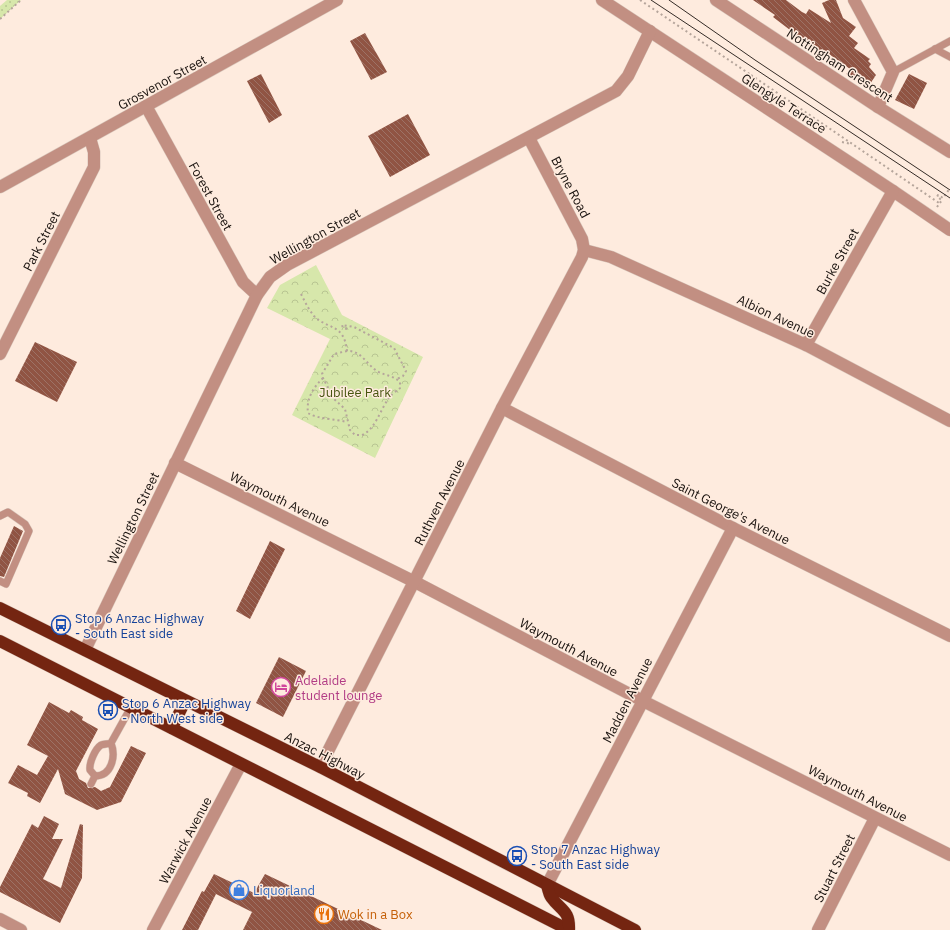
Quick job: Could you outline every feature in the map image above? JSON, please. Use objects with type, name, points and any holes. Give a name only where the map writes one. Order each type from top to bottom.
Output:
[{"type":"highway","name":"Anzac Highway","points":[[2,610],[320,767],[636,930]]},
{"type":"highway","points":[[0,641],[569,930],[570,921],[566,914],[551,897],[547,885]]},
{"type":"highway","points":[[172,728],[185,701]]},
{"type":"street","name":"Grosvenor Street","points":[[0,187],[337,0]]},
{"type":"street","name":"Glengyle Terrace","points":[[602,0],[950,230]]},
{"type":"street","name":"Nottingham Crescent","points":[[716,0],[878,107],[950,152]]},
{"type":"street","points":[[854,0],[893,72],[878,107]]},
{"type":"street","name":"Wellington Street","points":[[85,650],[257,295],[270,277],[287,265],[616,91],[628,76],[650,31]]},
{"type":"street","name":"Forest Street","points":[[146,106],[243,282],[257,295]]},
{"type":"street","name":"Park Street","points":[[0,354],[94,167],[94,152],[90,138]]},
{"type":"street","name":"Bryne Road","points":[[529,138],[582,239],[584,250]]},
{"type":"street","name":"Burke Street","points":[[806,345],[893,191]]},
{"type":"street","name":"Albion Avenue","points":[[584,250],[611,257],[806,345],[950,421]]},
{"type":"street","name":"Ruthven Avenue","points":[[320,767],[584,250]]},
{"type":"street","name":"Saint George's Avenue","points":[[502,408],[733,528],[950,636]]},
{"type":"street","name":"Waymouth Avenue","points":[[176,463],[415,582],[643,701],[950,855]]},
{"type":"street","name":"Madden Avenue","points":[[547,885],[733,528]]},
{"type":"street","name":"Warwick Avenue","points":[[153,930],[241,764]]},
{"type":"street","name":"Stuart Street","points":[[818,930],[875,818]]},
{"type":"street","points":[[0,919],[21,930]]},
{"type":"lane","points":[[893,72],[950,41]]},
{"type":"lane","points":[[935,49],[950,57]]},
{"type":"lane","points":[[0,516],[8,512],[25,524],[29,531],[6,584],[0,581]]},
{"type":"lane","points":[[95,776],[101,775],[110,767],[114,757],[111,743],[131,707]]},
{"type":"lane","points":[[95,776],[90,770],[90,762],[98,748],[102,745],[111,743]]},
{"type":"lane","points":[[91,784],[95,776]]},
{"type":"path","points":[[0,19],[20,0]]},
{"type":"path","points":[[640,0],[940,203],[942,200],[937,197],[938,195],[943,198],[950,188]]},
{"type":"path","points":[[741,92],[751,75]]},
{"type":"path","points":[[301,294],[316,318],[334,326],[340,332],[347,351]]},
{"type":"path","points":[[347,329],[342,328],[342,325],[354,327],[394,348],[406,371],[403,376],[397,379]]},
{"type":"path","points":[[347,351],[357,352],[379,372],[393,376],[401,385],[379,412],[373,427],[362,435],[355,435],[350,430],[345,409],[334,399],[324,381],[322,374],[332,358],[338,352],[347,351]]},
{"type":"path","points":[[323,378],[313,388],[307,405],[308,413],[315,418],[329,418],[347,422]]},
{"type":"green space","points":[[7,0],[21,0],[0,19],[0,6]]},
{"type":"green space","name":"Jubilee Park","points":[[316,265],[342,315],[423,357],[375,458],[292,415],[330,339],[267,308],[280,285]]},
{"type":"building","points":[[753,0],[786,0],[802,12],[806,14],[809,9],[831,23],[822,3],[829,0],[836,0],[843,18],[856,27],[849,36],[858,43],[854,48],[870,59],[868,61],[871,64],[869,67],[876,75],[870,84],[858,76],[855,80],[846,74],[850,69],[822,49],[819,53],[789,32],[790,30],[773,17],[775,15]]},
{"type":"building","points":[[365,33],[387,72],[371,80],[350,41]]},
{"type":"building","points":[[261,74],[282,115],[269,123],[247,81]]},
{"type":"building","points":[[909,74],[927,83],[914,109],[895,100]]},
{"type":"building","points":[[408,114],[430,155],[390,177],[368,136]]},
{"type":"building","points":[[35,342],[77,362],[57,402],[15,381]]},
{"type":"building","points":[[14,526],[23,531],[4,577],[0,576],[0,558]]},
{"type":"building","points":[[270,541],[285,549],[250,619],[236,611]]},
{"type":"building","name":"Adelaide student lounge","points":[[279,657],[306,671],[283,717],[256,703]]},
{"type":"building","points":[[49,702],[69,713],[71,710],[83,717],[82,720],[98,729],[76,771],[79,779],[86,783],[88,788],[95,787],[101,791],[110,787],[131,746],[146,753],[121,802],[97,810],[65,794],[58,769],[40,803],[27,796],[28,793],[8,783],[18,765],[37,775],[48,756],[27,745]]},
{"type":"building","points":[[44,816],[59,824],[52,839],[63,839],[43,879],[61,888],[80,824],[83,825],[82,878],[60,923],[0,892],[0,887],[32,824],[38,828]]},
{"type":"building","points":[[214,874],[254,893],[265,874],[382,930],[243,930],[252,912],[216,894],[198,930],[182,930],[202,891],[204,892]]},
{"type":"tram line","points":[[651,0],[950,198]]},
{"type":"tram line","points":[[669,0],[755,60],[950,190]]},
{"type":"place","name":"Stop 6 Anzac Highway - South East side","points":[[61,625]]},
{"type":"place","name":"Adelaide student lounge","points":[[281,687]]},
{"type":"place","name":"Stop 6 Anzac Highway - North West side","points":[[108,710]]},
{"type":"place","name":"Stop 7 Anzac Highway - South East side","points":[[517,856]]},
{"type":"place","name":"Liquorland","points":[[239,890]]},
{"type":"place","name":"Wok in a Box","points":[[324,914]]}]
